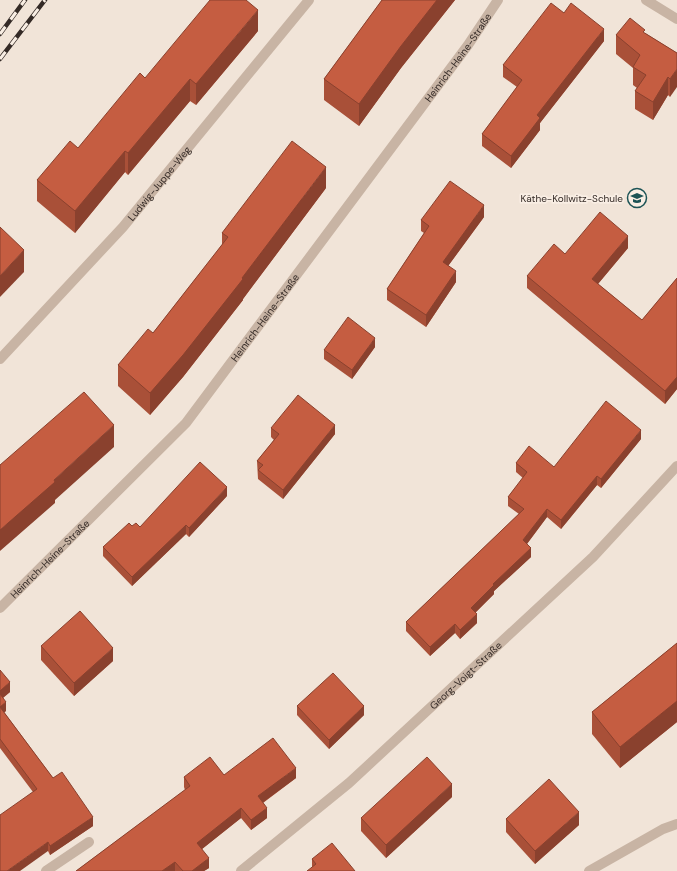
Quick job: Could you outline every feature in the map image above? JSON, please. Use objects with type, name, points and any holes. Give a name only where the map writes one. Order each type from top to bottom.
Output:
[{"type":"street","name":"Ludwig-Juppe-Weg","points":[[0,359],[123,227],[309,0]]},
{"type":"street","name":"Heinrich-Heine-Straße","points":[[0,608],[186,423],[468,45],[498,0]]},
{"type":"street","points":[[646,0],[677,19]]},
{"type":"street","name":"Georg-Voigt-Straße","points":[[241,871],[361,772],[593,557],[677,466]]},
{"type":"street","points":[[588,871],[664,829],[677,824]]},
{"type":"street","points":[[46,871],[89,842]]},
{"type":"building","points":[[210,0],[246,0],[258,10],[196,84],[190,79],[128,153],[125,151],[75,211],[37,180],[70,141],[78,148],[140,73],[145,78]]},
{"type":"building","points":[[382,0],[437,0],[401,46],[359,104],[324,79]]},
{"type":"building","points":[[551,3],[564,13],[571,3],[604,29],[537,115],[540,118],[511,156],[482,134],[522,80],[503,65]]},
{"type":"building","points":[[630,18],[645,30],[643,32],[677,53],[677,69],[670,79],[668,77],[653,102],[635,91],[646,75],[633,67],[640,55],[616,35]]},
{"type":"building","points":[[292,141],[326,167],[242,278],[243,279],[183,355],[150,393],[118,365],[148,329],[153,333],[228,237],[222,233]]},
{"type":"building","points":[[450,181],[484,205],[443,262],[456,271],[426,315],[387,289],[429,226],[421,220]]},
{"type":"building","points":[[600,212],[628,236],[592,279],[642,320],[677,278],[677,377],[665,391],[527,276],[554,244],[565,254]]},
{"type":"building","points":[[0,227],[24,250],[0,276]]},
{"type":"building","points":[[348,317],[375,338],[352,370],[324,350]]},
{"type":"building","points":[[84,392],[114,425],[54,480],[55,482],[0,530],[0,465]]},
{"type":"building","points":[[298,395],[335,425],[283,490],[258,470],[263,465],[257,461],[279,434],[271,428]]},
{"type":"building","points":[[606,401],[641,430],[601,479],[597,476],[561,520],[547,509],[523,540],[531,548],[493,584],[494,585],[471,608],[477,614],[460,630],[455,624],[430,647],[406,622],[524,509],[508,497],[527,472],[516,463],[529,446],[554,467]]},
{"type":"building","points":[[200,462],[227,487],[189,528],[186,525],[132,577],[103,547],[129,523],[132,526],[136,523],[140,527]]},
{"type":"building","points":[[80,611],[113,648],[74,683],[41,646]]},
{"type":"building","points":[[677,643],[677,701],[620,747],[592,712]]},
{"type":"building","points":[[0,670],[10,682],[0,691]]},
{"type":"building","points":[[333,673],[364,706],[329,740],[297,706]]},
{"type":"building","points":[[0,694],[6,702],[0,707]]},
{"type":"building","points":[[0,707],[53,778],[62,772],[93,817],[50,846],[48,842],[7,871],[0,871],[0,815],[37,789],[0,739]]},
{"type":"building","points":[[273,738],[296,768],[258,796],[267,808],[251,820],[241,808],[197,843],[209,858],[192,871],[183,871],[175,862],[162,871],[76,871],[190,786],[184,777],[210,757],[224,775]]},
{"type":"building","points":[[427,757],[452,784],[386,845],[361,818]]},
{"type":"building","points":[[549,779],[579,812],[535,851],[506,819]]},
{"type":"building","points":[[332,843],[355,871],[307,871],[316,864],[312,859]]},
{"type":"railway","points":[[0,34],[25,0]]},
{"type":"railway","points":[[0,59],[45,0]]},
{"type":"place","name":"Käthe-Kollwitz-Schule","points":[[637,198]]}]
